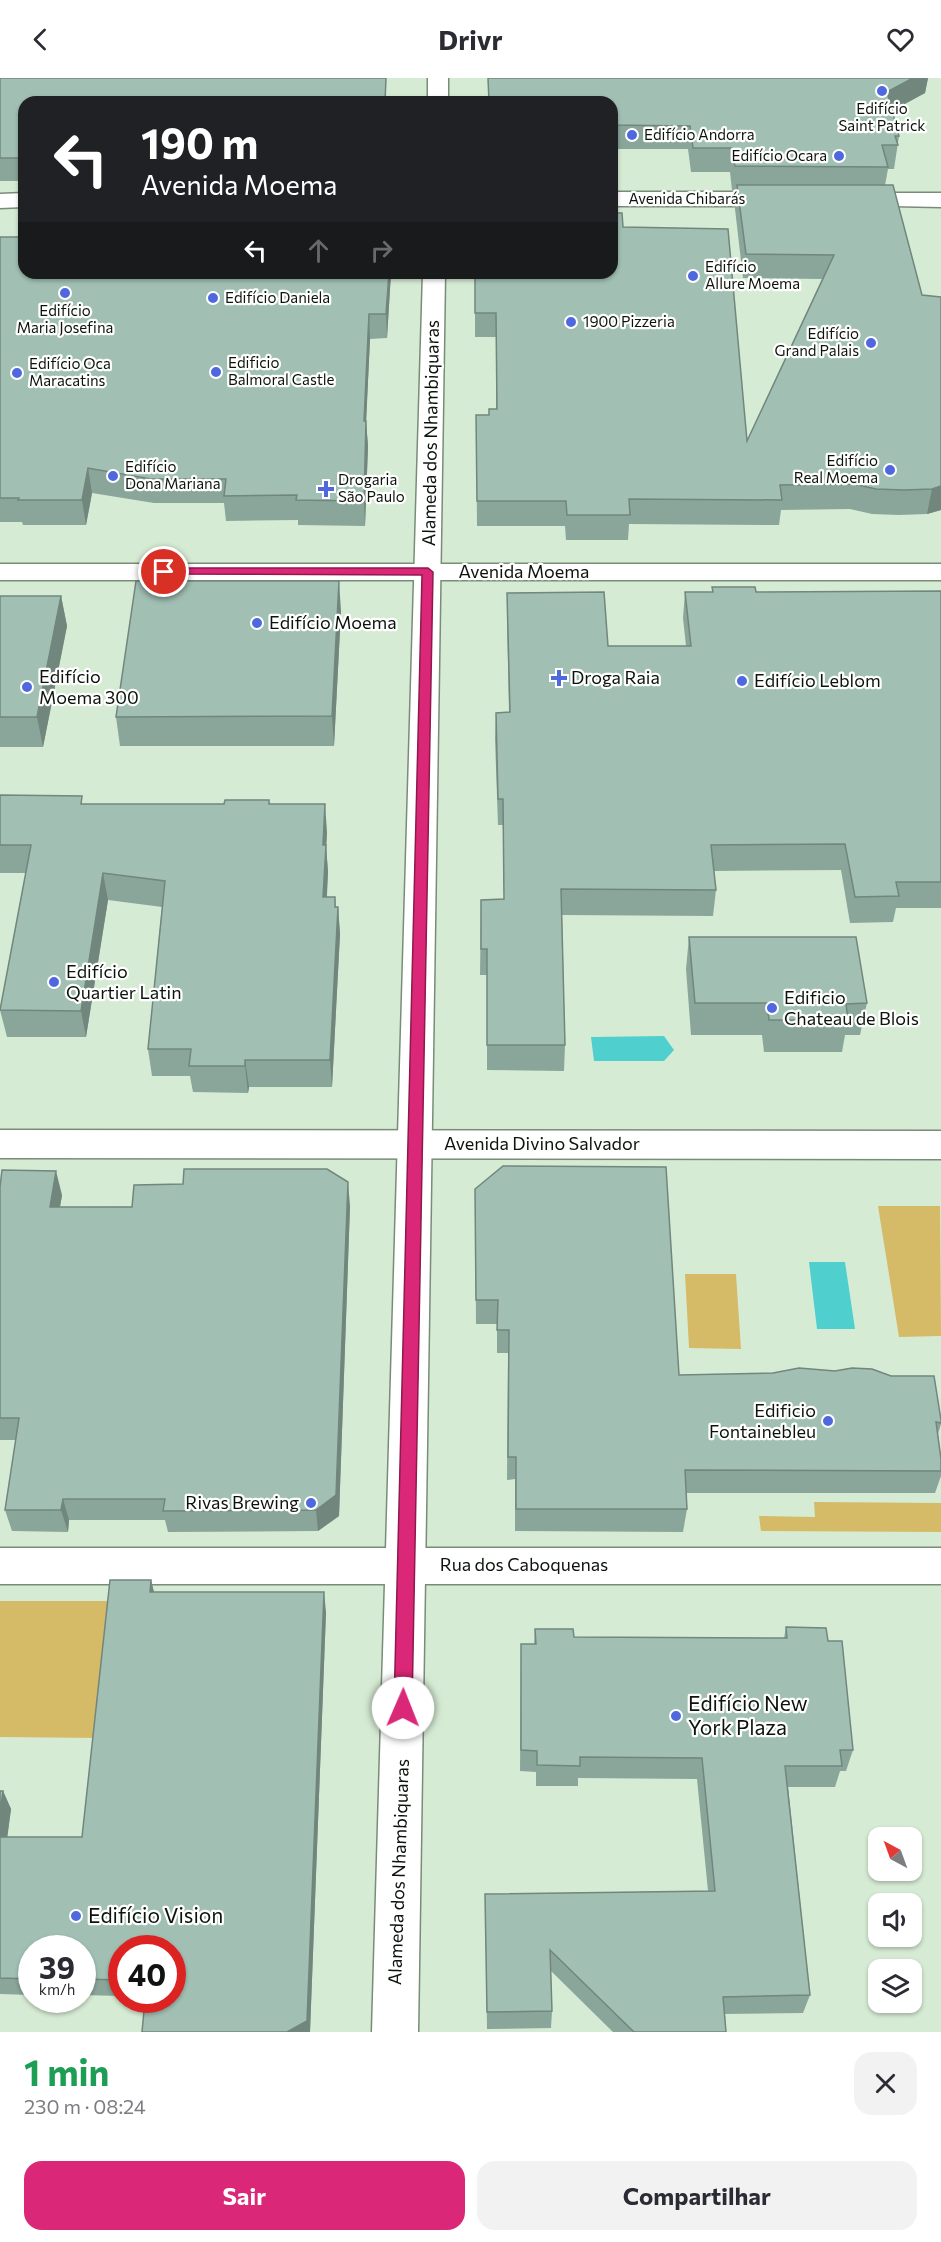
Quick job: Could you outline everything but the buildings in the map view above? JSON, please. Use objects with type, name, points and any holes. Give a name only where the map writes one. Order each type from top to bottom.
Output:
[{"type":"street","points":[[438,78],[438,96]]},
{"type":"street","name":"Avenida Chibarás","points":[[618,199],[800,200]]},
{"type":"street","points":[[0,201],[18,200]]},
{"type":"street","points":[[835,200],[941,200]]},
{"type":"street","name":"Alameda dos Nhambiquaras","points":[[394,2032],[434,279]]},
{"type":"street","name":"Avenida Moema","points":[[0,572],[941,572]]},
{"type":"street","name":"Avenida Divino Salvador","points":[[0,1144],[941,1145]]},
{"type":"street","name":"Rua dos Caboquenas","points":[[0,1566],[941,1566]]},
{"type":"shaded area","points":[[878,1206],[940,1206],[941,1336],[899,1337]]},
{"type":"shaded area","points":[[685,1274],[736,1274],[741,1349],[689,1348]]},
{"type":"shaded area","points":[[814,1502],[941,1503],[941,1532],[761,1531],[759,1516],[815,1517]]},
{"type":"shaded area","points":[[0,1601],[116,1601],[100,1738],[0,1737]]},
{"type":"water","points":[[664,1036],[674,1050],[664,1061],[594,1061],[591,1037]]},
{"type":"water","points":[[809,1262],[845,1262],[855,1329],[817,1329]]},
{"type":"place","name":"Edifício Saint Patrick","points":[[882,91]]},
{"type":"place","name":"Edifício Andorra","points":[[632,135]]},
{"type":"place","name":"Edifício Ocara","points":[[839,156]]},
{"type":"place","name":"Edifício Allure Moema","points":[[693,276]]},
{"type":"place","name":"Edifício Maria Josefina","points":[[65,293]]},
{"type":"place","name":"Edifício Daniela","points":[[213,298]]},
{"type":"place","name":"1900 Pizzeria","points":[[571,322]]},
{"type":"place","name":"Edifício Grand Palais","points":[[871,343]]},
{"type":"place","name":"Edificio Balmoral Castle","points":[[216,372]]},
{"type":"place","name":"Edifício Oca Maracatins","points":[[17,373]]},
{"type":"place","name":"Edifício Real Moema","points":[[890,470]]},
{"type":"place","name":"Edifício Dona Mariana","points":[[113,476]]},
{"type":"place","name":"Drogaria São Paulo","points":[[326,489]]},
{"type":"place","name":"Edifício Moema","points":[[257,623]]},
{"type":"place","name":"Droga Raia","points":[[559,678]]},
{"type":"place","name":"Edifício Leblom","points":[[742,681]]},
{"type":"place","name":"Edifício Moema 300","points":[[27,687]]},
{"type":"place","name":"Edifício Quartier Latin","points":[[54,982]]},
{"type":"place","name":"Edificio Chateau de Blois","points":[[772,1008]]},
{"type":"place","name":"Edificio Fontainebleu","points":[[828,1421]]},
{"type":"place","name":"Rivas Brewing","points":[[311,1503]]},
{"type":"place","name":"Edifício New York Plaza","points":[[676,1716]]},
{"type":"place","name":"Edifício Vision","points":[[76,1916]]},
{"type":"route","points":[[164,572],[428,572],[403,1708]]}]
